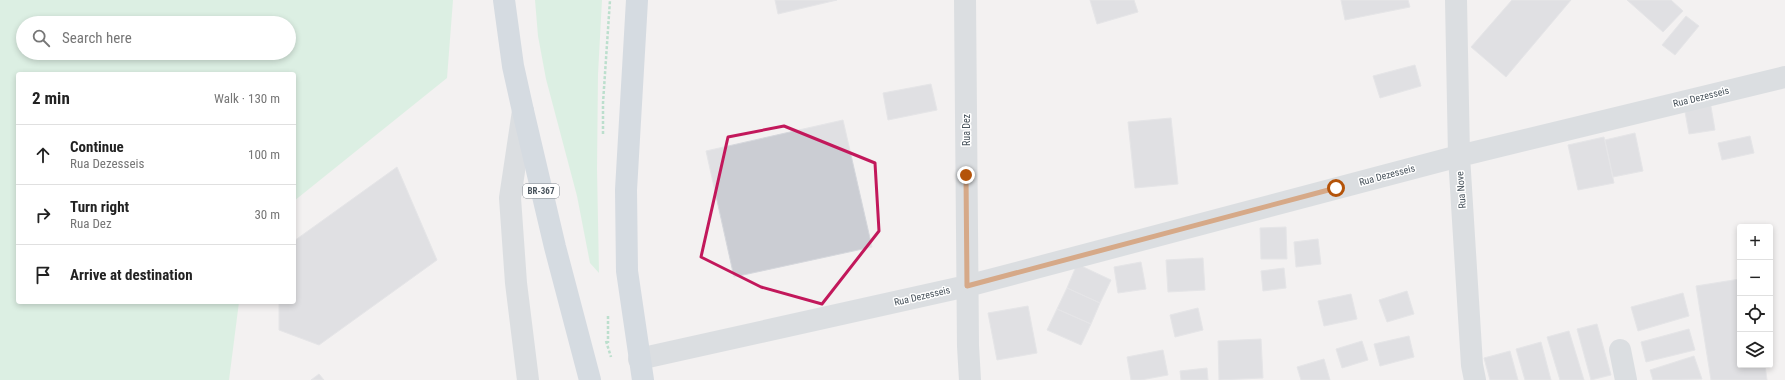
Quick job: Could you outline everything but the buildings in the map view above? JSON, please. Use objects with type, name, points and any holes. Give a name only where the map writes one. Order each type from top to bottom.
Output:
[{"type":"main road","name":"BR-367","points":[[504,0],[513,66],[523,111],[554,247],[590,380]]},
{"type":"main road","points":[[637,0],[626,190],[627,271],[641,370]]},
{"type":"street","name":"Rua Dez","points":[[965,0],[967,286],[970,380]]},
{"type":"street","name":"Rua Nove","points":[[1456,0],[1459,156],[1472,365],[1475,380]]},
{"type":"street","name":"Rua Dezesseis","points":[[641,370],[967,286],[1459,156],[1785,77]]},
{"type":"street","points":[[523,111],[510,198],[516,283],[528,380]]},
{"type":"street","points":[[1620,350],[1626,380]]},
{"type":"highlighted area","points":[[784,126],[875,163],[879,231],[822,304],[761,287],[701,257],[728,137]]},
{"type":"green space","points":[[0,0],[453,0],[447,78],[296,199],[296,72],[16,72],[16,304],[239,304],[229,380],[0,380]]},
{"type":"green space","points":[[535,0],[602,0],[598,74],[597,169],[599,273],[590,263],[577,196],[546,79],[538,36]]},
{"type":"route","points":[[966,175],[967,286],[1336,188]]}]
